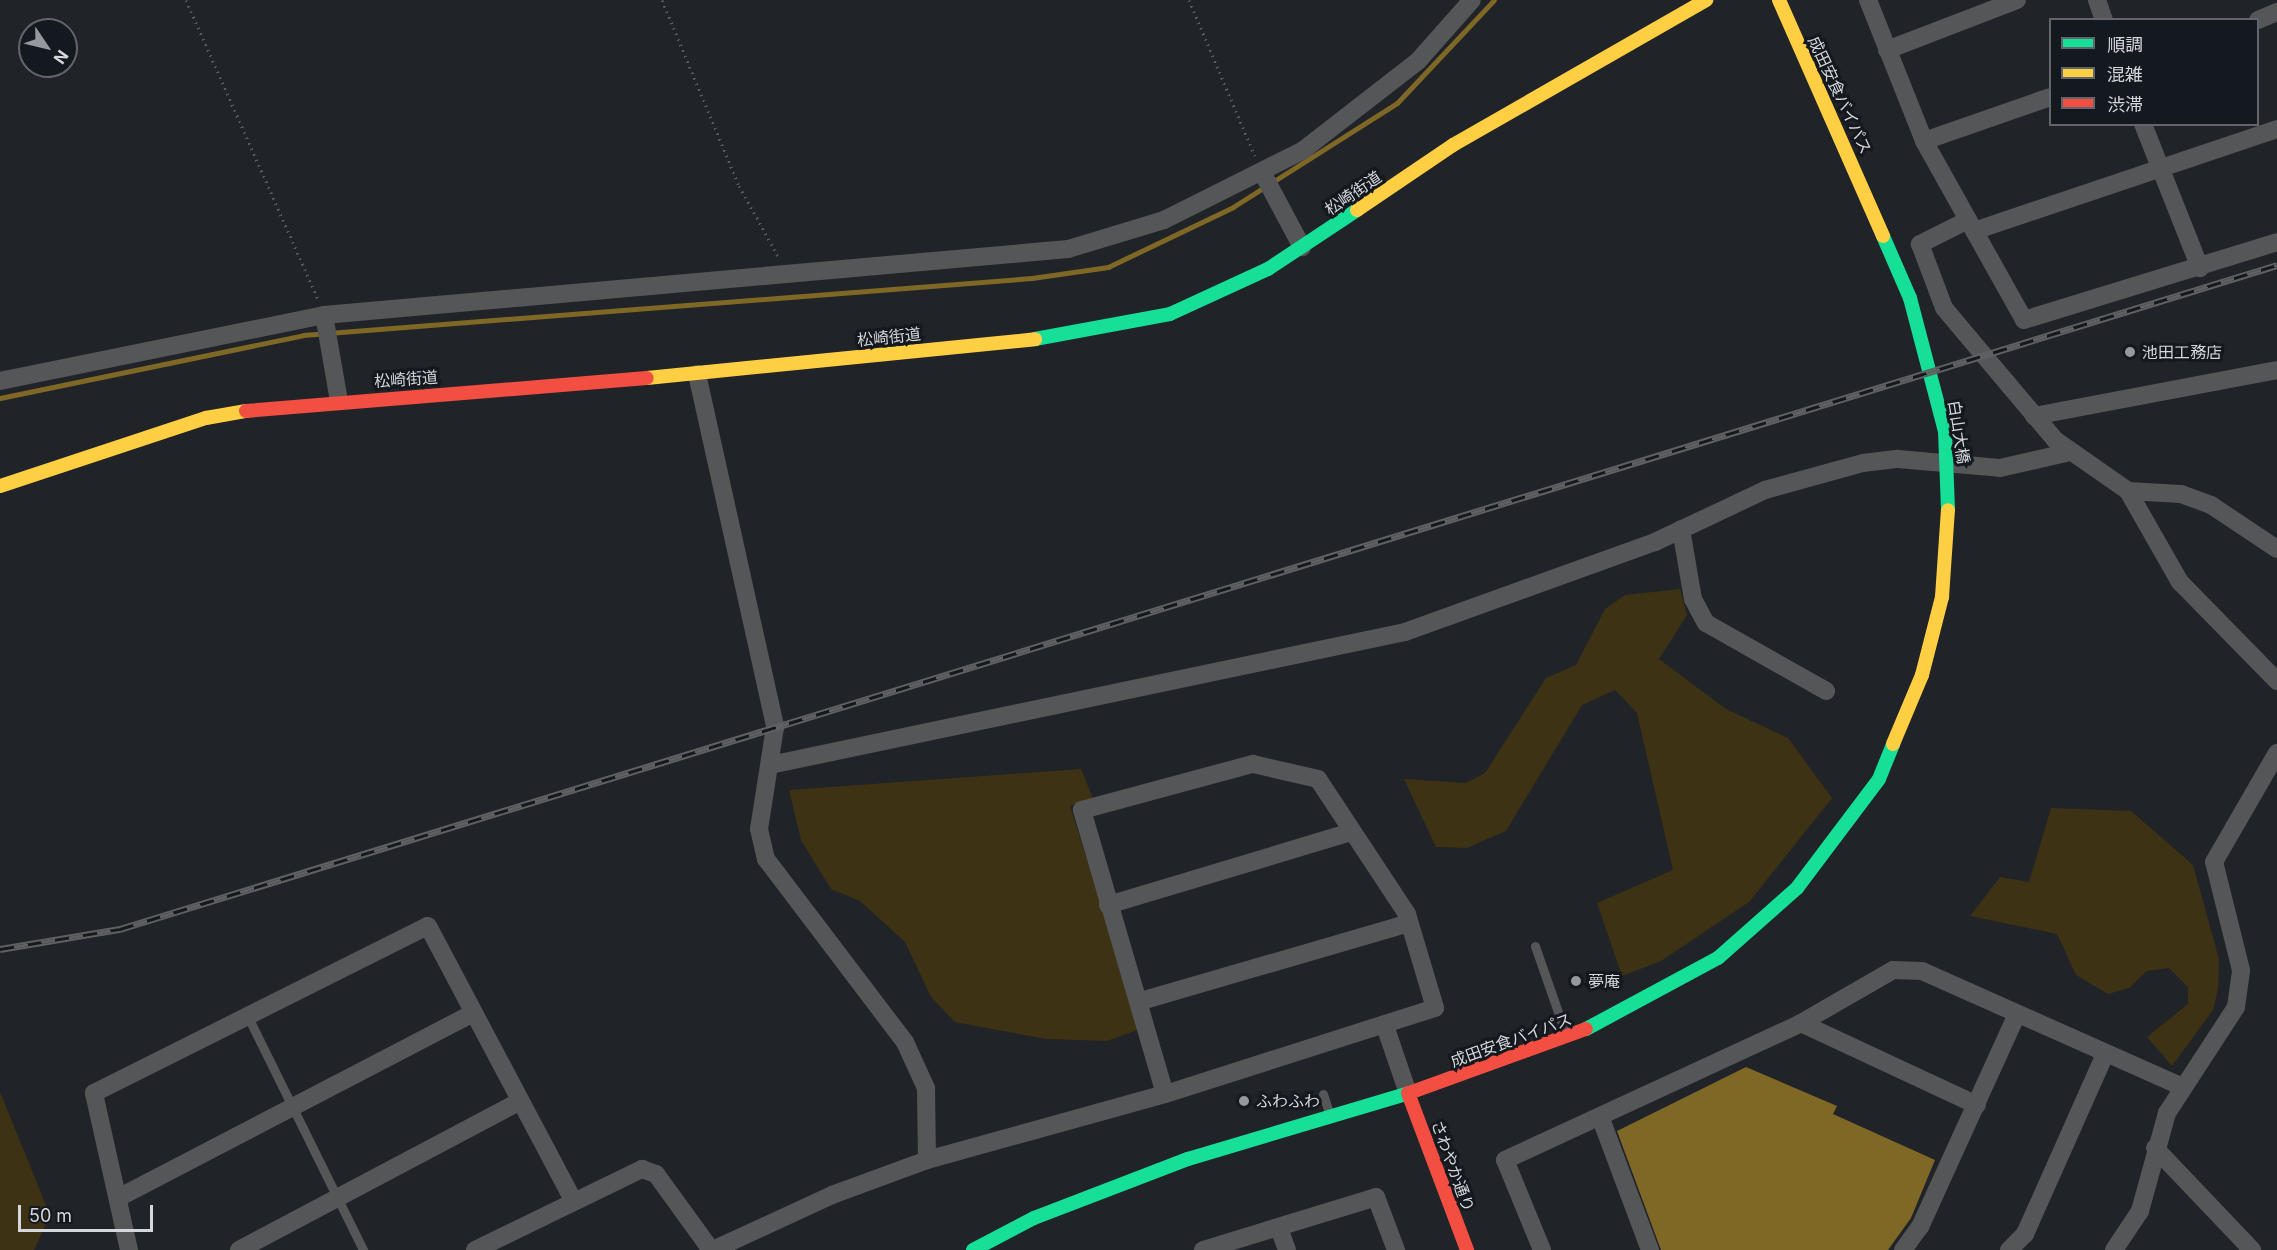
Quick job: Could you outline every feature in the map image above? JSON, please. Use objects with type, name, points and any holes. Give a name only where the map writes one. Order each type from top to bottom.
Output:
[{"type":"main road","name":"松崎街道","points":[[0,486],[206,418],[339,400],[697,374],[1122,328],[1215,296],[1302,247],[1453,145],[1706,0]]},
{"type":"main road","name":"成田安食バイパス","points":[[1779,0],[1871,203]]},
{"type":"main road","name":"白山大橋","points":[[1871,203],[1910,298],[1946,432],[1947,557],[1935,634],[1922,675]]},
{"type":"main road","name":"成田安食バイパス","points":[[974,1250],[1034,1218],[1188,1159],[1408,1093],[1567,1038],[1718,958],[1797,888],[1879,779],[1922,675]]},
{"type":"main road","name":"さわやか通り","points":[[1408,1093],[1467,1250]]},
{"type":"street","points":[[0,381],[325,318],[1068,249],[1164,220],[1264,176],[1366,105],[1418,62],[1472,0]]},
{"type":"street","points":[[1868,0],[1924,141],[2024,320],[2277,242]]},
{"type":"street","points":[[1887,50],[2017,0]]},
{"type":"street","points":[[2097,0],[2103,18]]},
{"type":"street","points":[[2259,20],[2277,12]]},
{"type":"street","points":[[1924,141],[2049,98]]},
{"type":"street","points":[[2145,126],[2200,267]]},
{"type":"street","points":[[2277,129],[2161,169],[1971,226],[1920,244],[1944,308],[2034,416],[2070,452],[2128,491],[2180,582],[2277,681]]},
{"type":"street","points":[[1264,176],[1302,247]]},
{"type":"street","points":[[325,318],[339,400]]},
{"type":"street","points":[[2034,416],[2277,370]]},
{"type":"street","points":[[697,374],[776,727],[759,829],[766,859],[905,1042],[926,1088],[927,1160]]},
{"type":"street","points":[[770,765],[902,734],[1367,643],[1681,530],[1765,490],[1863,463],[1898,459],[2000,468],[2070,452]]},
{"type":"street","points":[[2128,491],[2181,494],[2211,505],[2277,549]]},
{"type":"street","points":[[1681,530],[1693,599],[1706,623],[1826,691]]},
{"type":"street","points":[[2114,1250],[2140,1211],[2155,1148],[2183,1087],[2225,1028],[2240,990],[2241,970],[2214,862],[2277,753]]},
{"type":"street","points":[[475,1250],[573,1200],[642,1169],[656,1174],[712,1250],[832,1195],[927,1160],[1165,1094],[1385,1026],[1435,1008],[1409,922],[1318,779],[1253,764],[1082,810],[1108,905],[1141,1002],[1165,1094]]},
{"type":"street","points":[[1108,905],[1352,832]]},
{"type":"street","points":[[1141,1002],[1409,922]]},
{"type":"street","points":[[129,1250],[94,1093],[249,1019],[428,926],[519,1102],[573,1200]]},
{"type":"street","points":[[1542,1250],[1505,1160],[1601,1119],[1801,1023],[1901,969],[1922,971],[2016,1016],[2183,1087]]},
{"type":"street","points":[[118,1198],[474,1013]]},
{"type":"street","points":[[1903,1250],[1920,1227],[2016,1016]]},
{"type":"street","points":[[1801,1023],[1977,1105]]},
{"type":"street","points":[[1385,1026],[1408,1093]]},
{"type":"street","points":[[2009,1250],[2025,1234],[2105,1054]]},
{"type":"street","points":[[239,1250],[519,1102]]},
{"type":"street","points":[[1601,1119],[1650,1250]]},
{"type":"street","points":[[2155,1148],[2252,1250]]},
{"type":"street","points":[[1203,1250],[1376,1197],[1396,1250]]},
{"type":"street","points":[[1279,1228],[1287,1250]]},
{"type":"lane","points":[[1535,946],[1567,1038]]},
{"type":"lane","points":[[249,1019],[290,1109],[363,1250]]},
{"type":"lane","points":[[1323,1094],[1330,1117]]},
{"type":"path","points":[[186,0],[325,318]]},
{"type":"path","points":[[662,0],[739,186],[788,275]]},
{"type":"path","points":[[1189,0],[1264,176]]},
{"type":"shaded area","points":[[1680,589],[1687,615],[1659,659],[1726,709],[1788,738],[1832,798],[1749,902],[1661,961],[1622,976],[1597,903],[1673,870],[1637,713],[1615,690],[1582,705],[1506,831],[1467,848],[1436,847],[1404,779],[1466,783],[1485,773],[1546,678],[1576,665],[1605,609],[1625,595]]},
{"type":"shaded area","points":[[1081,769],[1094,801],[1070,806],[1140,1029],[1107,1041],[1046,1039],[955,1022],[931,997],[905,942],[860,901],[831,889],[801,840],[789,790]]},
{"type":"shaded area","points":[[2051,808],[2131,811],[2193,865],[2219,959],[2218,989],[2213,1010],[2172,1066],[2147,1037],[2188,1004],[2188,987],[2169,968],[2147,971],[2129,988],[2108,994],[2076,975],[2057,934],[1970,916],[2000,877],[2029,882]]},
{"type":"shaded area","points":[[1746,1067],[1837,1106],[1833,1114],[1935,1160],[1911,1218],[1888,1250],[1661,1250],[1617,1131]]},
{"type":"shaded area","points":[[0,1092],[50,1215],[34,1250],[0,1250]]},
{"type":"waterway","points":[[0,398],[303,335],[1032,278],[1108,267],[1233,207],[1397,103],[1494,0]]},
{"type":"railway","points":[[0,949],[120,929],[2277,265]]},
{"type":"traffic: fast","points":[[1035,339],[1170,314],[1268,269],[1357,210]]},
{"type":"traffic: fast","points":[[1883,236],[1910,298],[1945,431],[1948,510]]},
{"type":"traffic: fast","points":[[1586,1029],[1718,958],[1797,888],[1879,779],[1893,744]]},
{"type":"traffic: fast","points":[[973,1250],[1034,1218],[1188,1159],[1409,1093]]},
{"type":"traffic: slow","points":[[1357,210],[1453,145],[1706,0]]},
{"type":"traffic: slow","points":[[1779,0],[1883,236]]},
{"type":"traffic: slow","points":[[647,378],[1035,339]]},
{"type":"traffic: slow","points":[[0,486],[206,418],[246,411]]},
{"type":"traffic: slow","points":[[1893,744],[1922,675],[1942,597],[1948,510]]},
{"type":"traffic: jam","points":[[246,411],[647,378]]},
{"type":"traffic: jam","points":[[1409,1093],[1586,1029]]},
{"type":"traffic: jam","points":[[1408,1093],[1467,1250]]},
{"type":"place","name":"池田工務店","points":[[2130,352]]},
{"type":"place","name":"夢庵","points":[[1576,981]]},
{"type":"place","name":"ふわふわ","points":[[1244,1101]]}]
